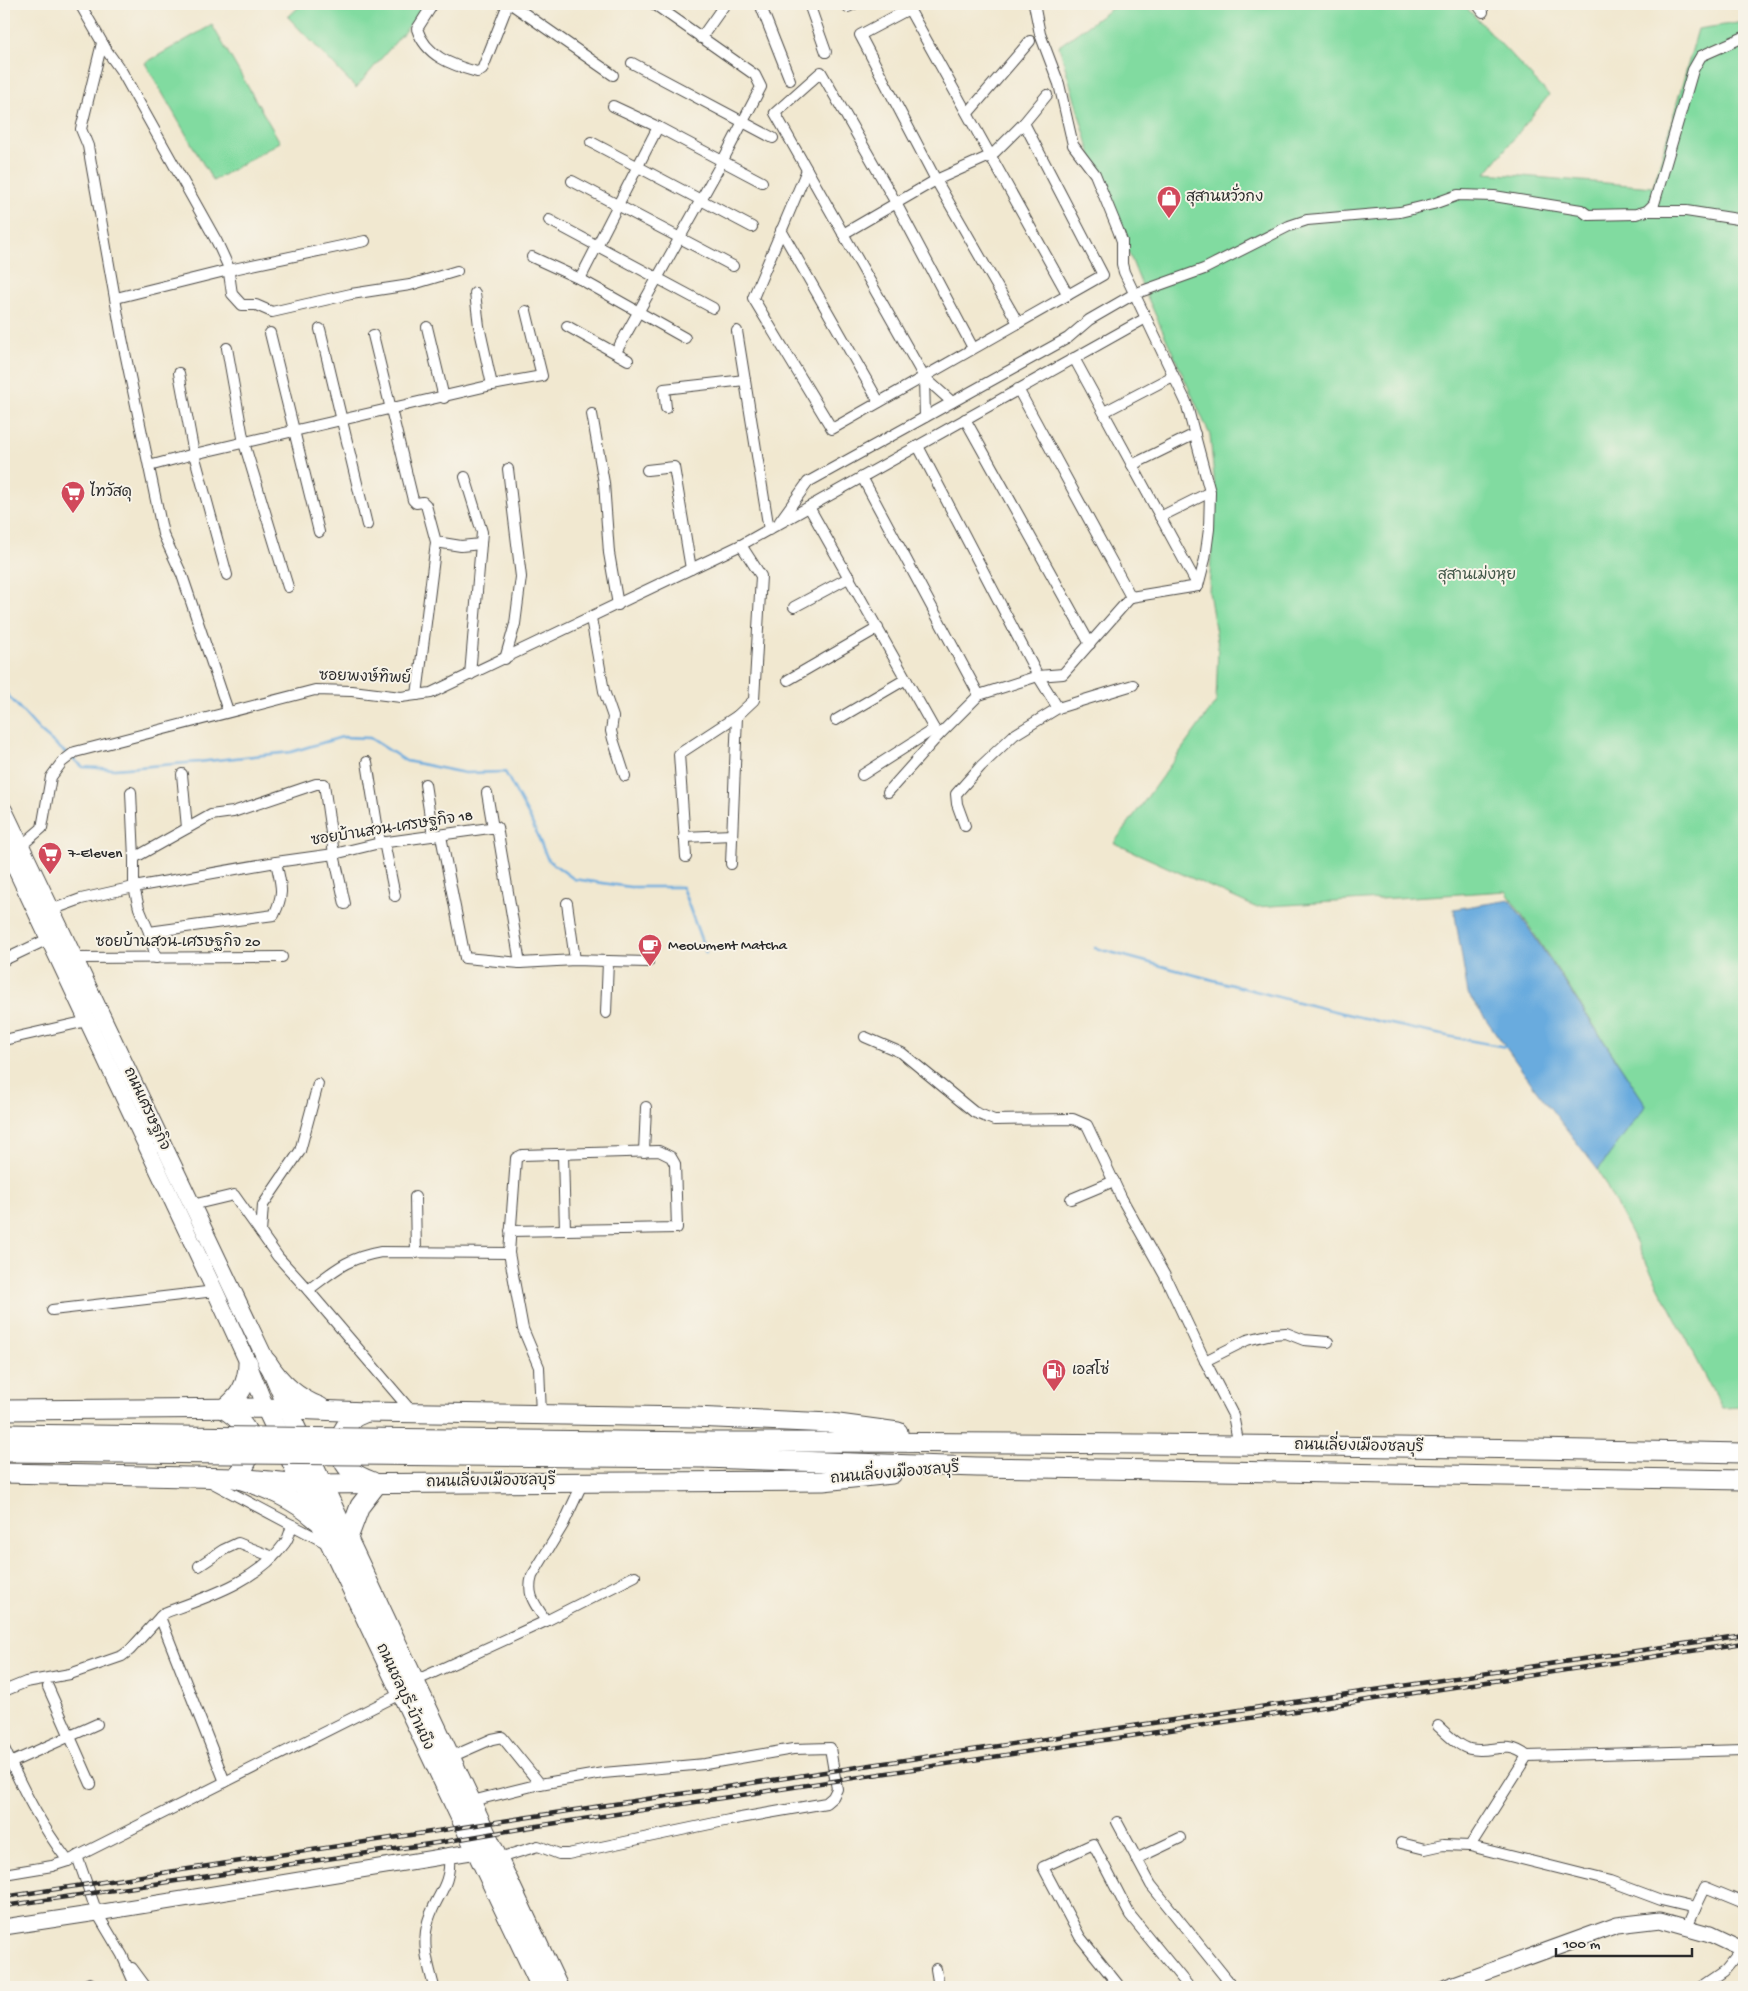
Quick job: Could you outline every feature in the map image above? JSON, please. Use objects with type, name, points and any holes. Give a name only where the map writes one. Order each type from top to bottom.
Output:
[{"type":"highway","points":[[321,1524],[295,1503],[281,1495],[234,1478],[248,1459],[251,1447],[249,1435],[244,1424],[224,1409],[237,1397],[258,1362],[301,1398],[336,1411]]},
{"type":"highway","name":"ถนนเลี่ยงเมืองชลบุรี","points":[[4,1410],[266,1408],[413,1413],[693,1417],[831,1423],[973,1442]]},
{"type":"highway","name":"ถนนชลบุรี-บ้านบึง","points":[[266,1408],[321,1524],[340,1542]]},
{"type":"highway","name":"ถนนชลบุรี-บ้านบึง","points":[[287,1409],[323,1484],[340,1542],[409,1687],[477,1851],[541,1987]]},
{"type":"highway","points":[[340,1542],[360,1506],[376,1484],[350,1470],[341,1458],[339,1444],[343,1430],[352,1419],[366,1412]]},
{"type":"highway","name":"ถนนเลี่ยงเมืองชลบุรี","points":[[4,1434],[706,1450],[977,1467],[1744,1480]]},
{"type":"highway","name":"ถนนเลี่ยงเมืองชลบุรี","points":[[4,1452],[706,1450],[973,1442],[1744,1453]]},
{"type":"highway","name":"ถนนเลี่ยงเมืองชลบุรี","points":[[4,1473],[234,1478],[303,1484],[376,1484],[823,1480],[977,1467]]},
{"type":"highway","name":"ถนนชลบุรี-บ้านบึง","points":[[409,1687],[451,1756],[558,1987]]},
{"type":"main road","name":"ถนนเศรษฐกิจ","points":[[4,810],[74,958],[216,1291],[287,1409]]},
{"type":"main road","name":"ถนนเศรษฐกิจ","points":[[4,844],[87,1021],[192,1205],[258,1362],[266,1408]]},
{"type":"street","points":[[80,4],[102,43],[122,72],[209,228],[229,270],[232,294],[242,305],[256,306],[272,312],[351,294],[410,285],[457,271]]},
{"type":"street","points":[[433,4],[417,29],[421,41],[435,55],[450,63],[477,72],[482,70],[509,4],[613,75]]},
{"type":"street","points":[[616,352],[701,201],[761,87],[755,75],[701,38],[667,8],[654,4]]},
{"type":"street","points":[[701,38],[725,4]]},
{"type":"street","points":[[760,4],[790,80]]},
{"type":"street","points":[[809,4],[826,52]]},
{"type":"street","points":[[1034,4],[1040,34],[1059,84],[1073,146],[1095,174],[1122,241],[1124,272],[1186,402],[1210,492],[1209,529],[1198,586]]},
{"type":"street","points":[[1018,323],[936,180],[860,35],[909,9],[992,155],[1068,295]]},
{"type":"street","points":[[1647,211],[1654,204],[1693,70],[1701,56],[1744,37]]},
{"type":"street","points":[[968,113],[1030,41]]},
{"type":"street","points":[[102,43],[81,129],[88,146],[163,534],[182,575],[228,712]]},
{"type":"street","points":[[632,63],[773,138]]},
{"type":"street","points":[[952,402],[924,376],[774,113],[821,72],[896,203],[973,348]]},
{"type":"street","points":[[843,234],[936,180],[992,155],[1024,124],[1047,95]]},
{"type":"street","points":[[613,106],[658,127],[762,182]]},
{"type":"street","points":[[807,170],[753,298],[832,429],[1103,275],[1024,124]]},
{"type":"street","points":[[580,280],[658,127]]},
{"type":"street","points":[[591,142],[752,227]]},
{"type":"street","points":[[572,181],[733,266]]},
{"type":"street","points":[[773,527],[808,482],[1068,338],[1088,320],[1134,294],[1204,269],[1289,226],[1307,220],[1400,212],[1433,204],[1458,195],[1494,196],[1582,210],[1588,215],[1636,214],[1647,211],[1686,211],[1744,220]]},
{"type":"street","points":[[549,220],[713,308]]},
{"type":"street","points":[[781,230],[879,402]]},
{"type":"street","points":[[116,298],[229,270],[365,241]]},
{"type":"street","points":[[532,256],[686,338]]},
{"type":"street","points":[[475,293],[479,326],[492,385]]},
{"type":"street","points":[[149,466],[194,454],[444,398],[492,385],[542,376],[526,311]]},
{"type":"street","name":"ซอยพงษ์ทิพย์","points":[[21,846],[42,828],[51,777],[62,762],[75,752],[315,690],[352,690],[401,697],[431,693],[741,545],[1146,318]]},
{"type":"street","points":[[567,326],[628,360]]},
{"type":"street","points":[[427,327],[444,398]]},
{"type":"street","points":[[320,329],[367,526]]},
{"type":"street","points":[[737,331],[773,527]]},
{"type":"street","points":[[270,333],[319,532]]},
{"type":"street","points":[[373,335],[413,500],[416,503],[423,502],[426,505],[436,542],[417,695]]},
{"type":"street","points":[[227,348],[244,443],[288,587]]},
{"type":"street","points":[[1074,358],[1198,586]]},
{"type":"street","points":[[179,373],[194,454],[227,575]]},
{"type":"street","points":[[924,376],[924,417]]},
{"type":"street","points":[[1104,412],[1173,376]]},
{"type":"street","points":[[666,408],[664,389],[745,380]]},
{"type":"street","points":[[1018,390],[1131,597]]},
{"type":"street","points":[[592,414],[604,483],[610,552],[618,605]]},
{"type":"street","points":[[966,419],[1090,644]]},
{"type":"street","points":[[1132,465],[1195,434]]},
{"type":"street","points":[[918,446],[1038,676],[1058,708]]},
{"type":"street","points":[[647,470],[674,467],[691,569]]},
{"type":"street","points":[[505,659],[515,624],[521,577],[508,469]]},
{"type":"street","points":[[465,477],[482,532],[470,675]]},
{"type":"street","points":[[862,477],[979,696]]},
{"type":"street","points":[[1160,517],[1210,492]]},
{"type":"street","points":[[809,507],[936,733]]},
{"type":"street","points":[[436,542],[461,546],[481,544]]},
{"type":"street","points":[[686,857],[679,754],[737,716],[754,700],[761,576],[741,545]]},
{"type":"street","points":[[794,607],[850,577]]},
{"type":"street","points":[[888,792],[936,733],[979,696],[1038,676],[1063,674],[1131,597],[1198,586]]},
{"type":"street","points":[[591,618],[604,691],[613,717],[611,731],[625,776]]},
{"type":"street","points":[[788,680],[878,628]]},
{"type":"street","points":[[836,720],[906,679]]},
{"type":"street","points":[[965,826],[957,804],[956,794],[981,766],[1014,735],[1058,708],[1133,685]]},
{"type":"street","points":[[731,864],[737,716]]},
{"type":"street","points":[[862,775],[936,733]]},
{"type":"street","points":[[367,762],[382,843],[395,896]]},
{"type":"street","points":[[182,774],[187,828]]},
{"type":"street","points":[[134,858],[211,815],[233,812],[316,784],[324,784],[334,854],[345,904]]},
{"type":"street","points":[[425,784],[465,958],[520,963],[575,960],[648,962]]},
{"type":"street","points":[[131,792],[134,887],[156,958]]},
{"type":"street","points":[[487,793],[493,828]]},
{"type":"street","name":"ซอยบ้านสวน-เศรษฐกิจ 18","points":[[51,910],[80,899],[134,887],[276,862],[334,854],[382,843],[497,827],[520,963]]},
{"type":"street","points":[[684,837],[732,835]]},
{"type":"street","points":[[149,932],[274,915],[280,902],[282,891],[276,862]]},
{"type":"street","points":[[567,902],[575,960]]},
{"type":"street","points":[[4,960],[48,939]]},
{"type":"street","name":"ซอยบ้านสวน-เศรษฐกิจ 20","points":[[74,958],[282,957]]},
{"type":"street","points":[[606,1013],[608,961]]},
{"type":"street","points":[[4,1040],[87,1021]]},
{"type":"street","points":[[865,1037],[902,1053],[974,1112],[994,1120],[1073,1119],[1087,1125],[1122,1199],[1165,1276],[1205,1361],[1233,1414],[1239,1446]]},
{"type":"street","points":[[261,1234],[264,1206],[300,1151],[318,1084]]},
{"type":"street","points":[[644,1152],[646,1107]]},
{"type":"street","points":[[510,1231],[677,1228],[676,1164],[667,1154],[660,1151],[522,1155],[516,1158],[510,1231],[509,1253],[523,1329],[539,1367],[540,1415]]},
{"type":"street","points":[[563,1155],[565,1230]]},
{"type":"street","points":[[1071,1200],[1114,1182]]},
{"type":"street","points":[[192,1205],[234,1195],[278,1258],[308,1290],[413,1413]]},
{"type":"street","points":[[414,1198],[416,1253]]},
{"type":"street","points":[[308,1290],[344,1263],[361,1256],[381,1252],[509,1253]]},
{"type":"street","points":[[52,1310],[216,1291]]},
{"type":"street","points":[[1205,1361],[1247,1340],[1272,1334],[1286,1333],[1304,1340],[1328,1342]]},
{"type":"street","points":[[202,1477],[292,1525],[340,1542]]},
{"type":"street","points":[[546,1621],[530,1597],[529,1585],[532,1576],[563,1525],[583,1482]]},
{"type":"street","points":[[4,1691],[26,1682],[70,1674],[122,1656],[164,1614],[227,1588],[255,1572],[287,1542],[292,1525]]},
{"type":"street","points":[[198,1566],[238,1543],[273,1557]]},
{"type":"street","points":[[4,1874],[52,1866],[72,1859],[409,1687],[635,1576]]},
{"type":"street","points":[[160,1618],[225,1782]]},
{"type":"street","points":[[48,1687],[91,1784]]},
{"type":"street","points":[[10,1763],[97,1724]]},
{"type":"street","points":[[1438,1726],[1461,1745],[1469,1749],[1513,1747],[1527,1756],[1744,1750]]},
{"type":"street","points":[[451,1756],[492,1739],[502,1737],[540,1784]]},
{"type":"street","points":[[4,1748],[33,1810],[49,1836],[72,1859],[97,1913],[122,1955],[146,1987]]},
{"type":"street","points":[[472,1801],[540,1784],[603,1773],[705,1764],[793,1749],[830,1748],[837,1789],[833,1797],[826,1803],[729,1820],[568,1854],[559,1854],[538,1846],[499,1858]]},
{"type":"street","points":[[1470,1846],[1527,1756]]},
{"type":"street","points":[[1117,1822],[1151,1885],[1233,1987]]},
{"type":"street","points":[[1136,1859],[1180,1838]]},
{"type":"street","points":[[1120,1987],[1080,1937],[1043,1867],[1093,1844],[1130,1915],[1189,1987]]},
{"type":"street","points":[[1400,1844],[1425,1849],[1442,1845],[1470,1846],[1610,1881],[1661,1900],[1695,1908]]},
{"type":"street","points":[[4,1927],[477,1851]]},
{"type":"street","points":[[434,1987],[425,1953],[426,1925],[450,1870],[449,1856]]},
{"type":"street","points":[[1687,1927],[1705,1887],[1744,1903]]},
{"type":"street","points":[[1446,1987],[1617,1925],[1660,1920],[1710,1934],[1744,1950],[1724,1972],[1702,1987]]},
{"type":"street","points":[[122,1955],[136,1987]]},
{"type":"street","points":[[936,1969],[939,1987]]},
{"type":"street","points":[[80,1987],[90,1983],[92,1987]]},
{"type":"green space","points":[[302,4],[428,4],[356,88],[288,17]]},
{"type":"green space","name":"สุสานเม่งหุย","points":[[1118,4],[1463,4],[1549,95],[1486,173],[1653,187],[1698,29],[1744,22],[1744,1407],[1722,1408],[1598,1170],[1646,1105],[1506,891],[1255,907],[1114,843],[1216,702],[1218,646],[1209,592],[1215,488],[1210,435],[1140,281],[1093,162],[1059,46]]},
{"type":"green space","points":[[212,25],[280,142],[213,181],[145,63]]},
{"type":"water","points":[[1510,900],[1646,1105],[1598,1170],[1534,1087],[1468,994],[1454,909]]},
{"type":"waterway","points":[[4,691],[40,731],[68,755]]},
{"type":"waterway","points":[[72,758],[83,767],[115,769],[291,752],[342,737],[370,738],[406,761],[465,773],[505,772],[530,818],[548,860],[574,879],[630,887],[682,887],[706,953]]},
{"type":"waterway","points":[[1095,948],[1351,1015],[1506,1047]]},
{"type":"railway","points":[[4,1897],[1744,1635]]},
{"type":"railway","points":[[4,1906],[443,1842],[537,1826],[1744,1643]]},
{"type":"place","name":"สุสานหวั่วกง","points":[[1169,219]]},
{"type":"place","name":"ไทวัสดุ","points":[[73,514]]},
{"type":"place","name":"7-Eleven","points":[[50,875]]},
{"type":"place","name":"Meowment Matcha","points":[[650,967]]},
{"type":"place","name":"เอสโซ่","points":[[1054,1392]]}]
